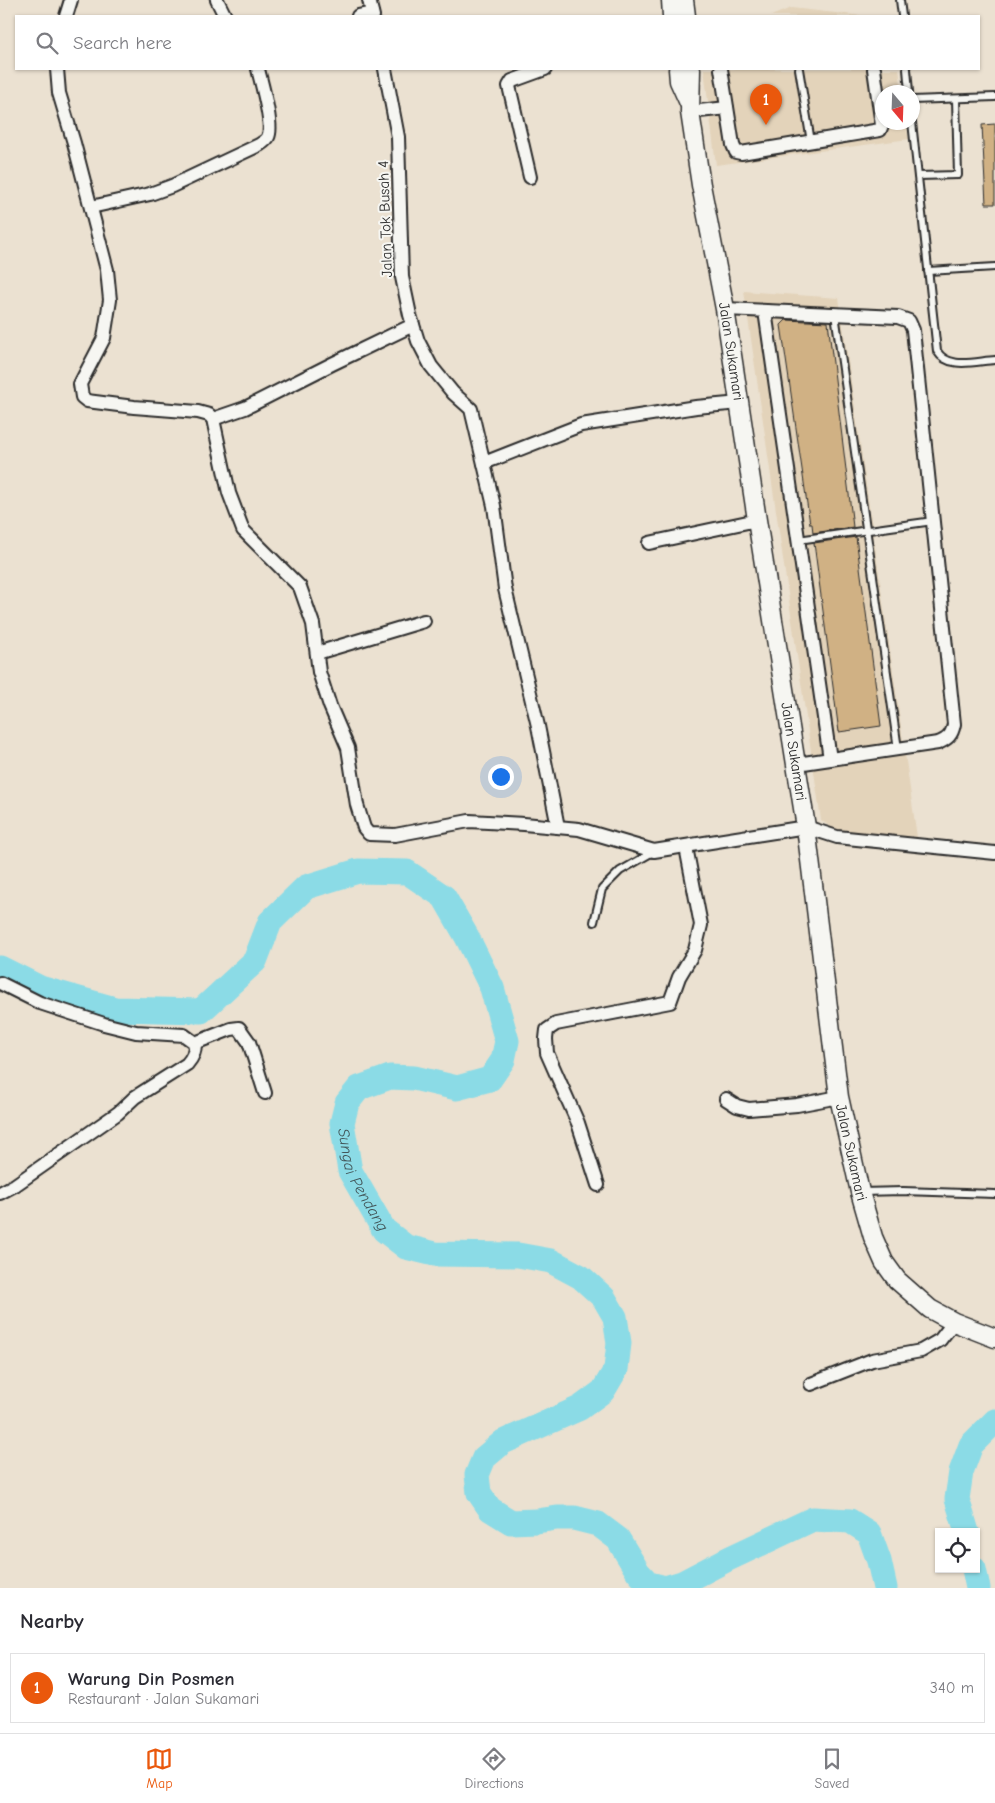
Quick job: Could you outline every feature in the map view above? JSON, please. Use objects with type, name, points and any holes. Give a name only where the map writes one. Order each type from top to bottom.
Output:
[{"type":"street","points":[[66,15],[70,0]]},
{"type":"street","points":[[217,0],[224,15]]},
{"type":"street","points":[[56,70],[59,93],[107,270],[110,300],[104,338],[80,384],[82,398],[134,407],[198,412],[209,415],[214,419],[228,493],[243,530],[300,587],[313,624],[319,672],[330,706],[348,748],[357,804],[364,828],[369,834],[394,835],[469,821],[579,829],[654,851],[806,827],[837,837],[995,853]]},
{"type":"street","points":[[91,207],[150,194],[172,186],[259,145],[268,138],[270,129],[269,118],[258,70]]},
{"type":"street","name":"Jalan Tok Busah 4","points":[[385,70],[398,137],[402,277],[413,325],[418,341],[430,366],[453,393],[471,409],[484,463]]},
{"type":"street","points":[[530,177],[509,86],[512,81],[542,70]]},
{"type":"street","name":"Jalan Sukamari","points":[[678,70],[679,81],[689,108],[701,185],[726,309],[757,520],[797,764],[839,1097],[860,1192],[873,1237],[884,1262],[897,1280],[930,1309],[954,1322],[995,1338]]},
{"type":"street","name":"Jalan Sukamari","points":[[689,108],[691,70]]},
{"type":"street","points":[[721,70],[733,145],[736,152],[745,153],[880,130],[882,125],[874,70]]},
{"type":"street","points":[[689,108],[727,108]]},
{"type":"street","points":[[726,309],[898,317],[908,321],[913,330],[954,724],[950,736],[945,740],[797,764]]},
{"type":"street","points":[[765,310],[830,759]]},
{"type":"street","points":[[214,419],[245,408],[413,325]]},
{"type":"street","points":[[558,827],[538,726],[505,589],[494,506],[484,463],[581,425],[696,407],[740,403]]},
{"type":"street","points":[[648,543],[757,520]]},
{"type":"street","points":[[317,653],[424,622]]},
{"type":"street","points":[[598,1186],[578,1123],[547,1053],[547,1030],[556,1024],[670,1002],[679,977],[695,950],[701,926],[686,847]]},
{"type":"street","points":[[0,983],[40,1003],[104,1024],[136,1032],[184,1035],[195,1043]]},
{"type":"street","points":[[195,1043],[231,1029],[239,1028],[249,1042],[265,1093]]},
{"type":"street","points":[[0,1192],[15,1185],[118,1113],[136,1096],[186,1064],[193,1056],[195,1043]]},
{"type":"street","points":[[726,1099],[737,1106],[749,1109],[797,1105],[839,1097]]},
{"type":"street","points":[[811,1384],[872,1360],[921,1351],[940,1340],[954,1322]]},
{"type":"lane","points":[[900,0],[902,15]]},
{"type":"lane","points":[[799,70],[811,142]]},
{"type":"lane","points":[[907,70],[908,85]]},
{"type":"lane","points":[[920,100],[995,97]]},
{"type":"lane","points":[[918,176],[958,175],[956,98]]},
{"type":"lane","points":[[913,130],[937,351],[941,358],[947,362],[995,360]]},
{"type":"lane","points":[[928,271],[995,267]]},
{"type":"lane","points":[[835,314],[898,749]]},
{"type":"lane","points":[[798,540],[933,521]]},
{"type":"lane","points":[[594,922],[602,889],[620,871],[654,851]]},
{"type":"lane","points":[[860,1192],[903,1191],[995,1194]]},
{"type":"shaded area","points":[[791,8],[854,15],[774,15]]},
{"type":"shaded area","points":[[704,70],[899,70],[901,85],[875,85],[875,130],[907,130],[909,139],[716,165]]},
{"type":"shaded area","points":[[744,291],[839,298],[917,837],[837,832],[821,820]]},
{"type":"building","points":[[995,124],[995,204],[986,204],[982,125]]},
{"type":"building","points":[[786,320],[828,322],[853,527],[813,533],[812,524],[810,524],[781,325]]},
{"type":"building","points":[[856,537],[881,726],[839,732],[814,543]]},
{"type":"waterway","name":"Sungai Pendang","points":[[0,968],[40,988],[115,1009],[201,1011],[255,961],[270,922],[306,887],[358,871],[407,872],[444,897],[467,937],[492,988],[507,1041],[503,1060],[490,1079],[457,1088],[414,1078],[390,1077],[359,1088],[347,1103],[342,1123],[350,1171],[384,1230],[406,1247],[435,1254],[518,1255],[551,1261],[581,1277],[604,1298],[615,1317],[619,1343],[616,1369],[603,1391],[580,1408],[503,1442],[484,1458],[477,1475],[479,1493],[490,1509],[511,1522],[574,1518],[598,1524],[618,1539],[638,1572],[649,1584],[665,1588],[682,1583],[813,1519],[850,1521],[869,1533],[879,1561],[885,1588]]},
{"type":"waterway","name":"Sungai Pendang","points":[[966,1528],[957,1499],[961,1472],[971,1445],[995,1421]]},
{"type":"waterway","name":"Sungai Pendang","points":[[975,1573],[978,1588]]},
{"type":"place","name":"Warung Din Posmen","points":[[766,125]]}]
